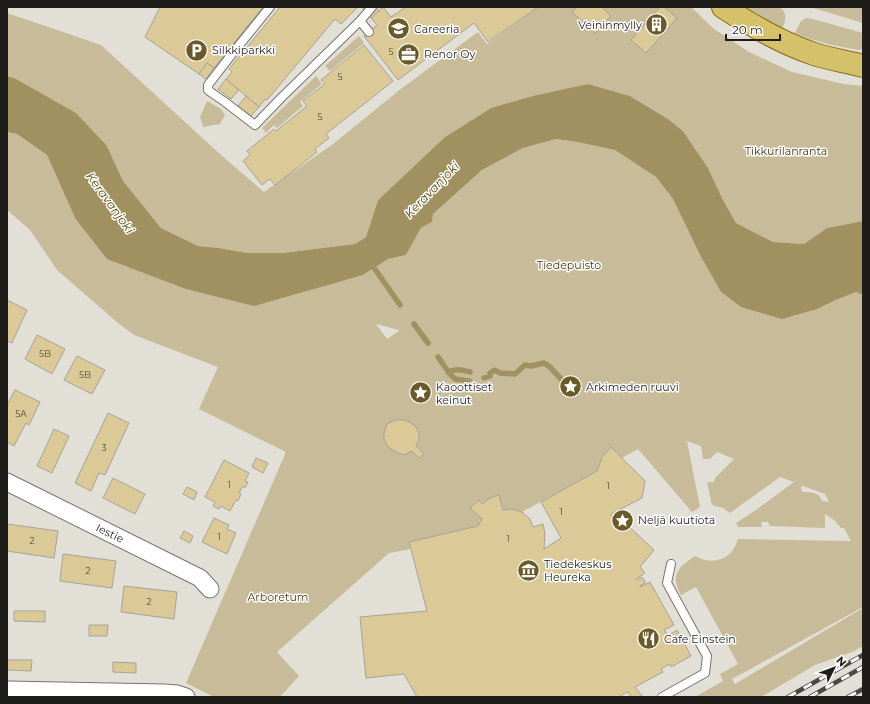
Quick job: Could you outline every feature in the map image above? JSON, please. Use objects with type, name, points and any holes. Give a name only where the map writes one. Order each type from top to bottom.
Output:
[{"type":"main road","points":[[723,7],[747,23],[794,47],[816,55],[863,66]]},
{"type":"main road","points":[[838,60],[863,59]]},
{"type":"street","name":"Iestie","points":[[7,482],[200,578],[210,589]]},
{"type":"street","points":[[7,690],[164,693],[184,696]]},
{"type":"lane","points":[[270,7],[208,85],[208,90],[255,125],[360,21],[372,7]]},
{"type":"lane","points":[[360,21],[369,32]]},
{"type":"lane","points":[[662,697],[705,673],[707,656],[666,583],[671,564]]},
{"type":"green space","name":"Tikkurilanranta","points":[[538,7],[691,7],[714,29],[749,52],[792,72],[844,84],[863,86],[863,221],[827,228],[804,244],[773,242],[736,223],[708,168],[683,131],[668,119],[630,96],[588,84],[491,108],[445,137],[378,200],[366,237],[355,244],[283,253],[247,253],[198,246],[161,228],[123,181],[107,146],[14,78],[7,76],[7,13],[101,45],[221,155],[264,192],[333,144],[402,88],[478,32],[487,44]]},
{"type":"green space","points":[[744,7],[779,7],[785,14],[782,29]]},
{"type":"green space","points":[[810,7],[863,7],[863,23]]},
{"type":"green space","points":[[806,18],[863,33],[863,49],[858,50],[832,45],[795,33],[801,21]]},
{"type":"green space","points":[[359,36],[364,43],[330,71],[325,66]]},
{"type":"green space","points":[[316,76],[322,84],[300,102],[303,106],[277,128],[274,125],[266,133],[262,128]]},
{"type":"green space","points":[[207,101],[221,109],[225,115],[220,124],[203,127],[200,117]]},
{"type":"green space","points":[[7,132],[17,134],[47,155],[75,218],[337,282],[363,275],[388,259],[406,255],[421,228],[432,222],[433,214],[482,170],[523,148],[556,139],[615,150],[656,177],[673,199],[700,255],[721,292],[741,307],[817,309],[856,292],[863,295],[863,607],[732,679],[735,684],[863,608],[863,646],[852,652],[815,665],[761,697],[695,697],[723,681],[720,674],[738,664],[696,587],[681,595],[676,582],[676,577],[680,568],[684,564],[695,556],[708,561],[721,559],[731,552],[738,539],[851,541],[844,528],[841,528],[834,520],[825,514],[825,528],[770,526],[768,522],[761,522],[762,527],[738,527],[736,523],[794,482],[780,477],[730,513],[723,508],[712,505],[707,482],[714,482],[715,478],[734,459],[717,452],[710,459],[703,459],[701,446],[687,441],[700,507],[692,512],[638,449],[622,458],[611,447],[602,457],[597,471],[522,512],[512,509],[503,510],[499,495],[490,498],[482,504],[479,500],[470,508],[482,519],[478,526],[409,542],[411,549],[389,553],[277,652],[299,676],[280,697],[214,697],[186,683],[286,452],[199,409],[218,367],[134,335],[57,270],[30,230],[7,210]],"holes":[[[376,324],[399,330],[399,331],[387,339]],[[803,486],[825,494],[829,502],[822,501],[821,498],[815,493],[803,492],[801,490],[801,487]]]},
{"type":"water","name":"Keravanjoki","points":[[7,76],[14,78],[76,113],[107,146],[123,181],[161,228],[198,246],[247,253],[283,253],[355,244],[366,237],[378,200],[445,137],[491,108],[533,96],[588,84],[630,96],[668,119],[683,131],[708,168],[736,223],[773,242],[804,244],[827,228],[863,221],[863,295],[856,292],[817,309],[782,319],[741,307],[721,292],[700,255],[673,199],[656,177],[615,150],[556,139],[523,148],[482,170],[433,214],[432,222],[421,228],[406,255],[388,259],[363,275],[254,306],[186,289],[107,259],[75,218],[47,155],[17,134],[7,132]]},
{"type":"building","name":"Silkkiparkki","points":[[160,7],[263,7],[214,68],[207,63],[199,74],[145,37]]},
{"type":"building","points":[[280,7],[358,7],[341,24],[335,19],[267,100],[265,99],[259,107],[226,79],[232,72],[229,69]]},
{"type":"building","points":[[362,7],[376,7],[379,11],[371,18]]},
{"type":"building","points":[[383,7],[391,17],[406,7],[538,7],[488,42],[474,23],[398,80],[364,36],[377,25],[371,18]]},
{"type":"building","points":[[577,7],[602,7],[611,16],[595,33],[572,12]]},
{"type":"building","name":"Veininmylly","points":[[660,7],[664,7],[677,18],[646,53],[631,40]]},
{"type":"building","points":[[364,45],[393,81],[326,134],[329,138],[315,149],[317,152],[275,185],[270,179],[262,185],[243,161],[250,155],[247,151],[274,129],[276,131],[307,106],[303,101],[325,84],[321,80]]},
{"type":"building","points":[[207,63],[214,68],[206,79],[199,74]]},
{"type":"building","points":[[226,79],[239,90],[231,99],[218,89]]},
{"type":"building","points":[[246,96],[259,107],[251,116],[238,106]]},
{"type":"building","points":[[7,300],[27,310],[12,343],[7,341]]},
{"type":"building","points":[[37,335],[65,349],[52,374],[25,359]]},
{"type":"building","points":[[77,356],[105,370],[92,394],[64,380]]},
{"type":"building","points":[[15,390],[40,402],[29,425],[26,423],[14,446],[7,442],[7,405]]},
{"type":"building","points":[[108,413],[129,423],[105,475],[99,473],[91,491],[75,483]]},
{"type":"building","points":[[395,420],[410,422],[416,427],[419,434],[419,440],[416,446],[424,454],[419,458],[412,451],[404,455],[388,447],[384,439],[384,433],[387,424]]},
{"type":"building","points":[[54,429],[69,436],[52,473],[37,466]]},
{"type":"building","name":"Tiedekeskus Heureka","points":[[611,447],[645,481],[642,498],[611,514],[617,526],[622,520],[654,550],[640,567],[645,573],[636,579],[637,580],[642,577],[644,580],[645,583],[640,587],[650,582],[674,625],[664,630],[668,636],[677,630],[691,656],[671,667],[670,664],[666,666],[661,669],[663,672],[635,687],[643,697],[632,697],[627,692],[619,697],[417,697],[404,674],[366,678],[360,617],[427,611],[409,542],[478,526],[482,519],[470,508],[479,500],[482,504],[490,498],[499,495],[503,510],[512,509],[522,512],[530,519],[533,527],[543,524],[545,534],[544,549],[561,538],[541,502],[597,471],[602,457]]},
{"type":"building","points":[[256,458],[268,463],[263,473],[252,467]]},
{"type":"building","points":[[224,460],[249,473],[245,481],[248,482],[245,488],[243,486],[239,493],[241,494],[238,501],[236,500],[230,511],[221,506],[219,509],[213,506],[215,502],[205,497]]},
{"type":"building","points":[[113,478],[145,494],[135,514],[103,498]]},
{"type":"building","points":[[187,487],[197,492],[194,500],[183,494]]},
{"type":"building","points":[[214,518],[229,525],[227,529],[236,533],[227,554],[202,542]]},
{"type":"building","points":[[7,524],[58,531],[54,558],[7,551]]},
{"type":"building","points":[[184,531],[193,536],[190,543],[180,538]]},
{"type":"building","points":[[63,554],[116,561],[112,588],[60,581]]},
{"type":"building","points":[[124,586],[177,592],[174,619],[121,612]]},
{"type":"building","points":[[14,611],[45,611],[45,622],[14,621]]},
{"type":"building","points":[[89,625],[108,625],[107,636],[89,636]]},
{"type":"building","points":[[7,660],[32,660],[31,671],[7,670]]},
{"type":"building","points":[[113,662],[136,663],[136,673],[113,672]]},
{"type":"waterway","points":[[370,262],[400,305]]},
{"type":"waterway","points":[[414,324],[428,343]]},
{"type":"waterway","points":[[438,357],[455,379],[469,381]]},
{"type":"waterway","points":[[484,378],[490,376],[490,373],[495,370],[500,373],[515,374],[525,365],[531,366],[544,363],[550,367],[562,380]]},
{"type":"waterway","points":[[448,372],[456,370],[470,372]]},
{"type":"railway","points":[[788,697],[863,655]]},
{"type":"railway","points":[[810,697],[863,667]]},
{"type":"railway","points":[[848,697],[863,689]]},
{"type":"place","name":"Veininmylly","points":[[657,25]]},
{"type":"place","name":"Careeria","points":[[399,29]]},
{"type":"place","name":"Silkkiparkki","points":[[196,50]]},
{"type":"place","name":"Renor Oy","points":[[409,54]]},
{"type":"place","name":"Arkimeden ruuvi","points":[[570,387]]},
{"type":"place","name":"Kaoottiset keinut","points":[[420,393]]},
{"type":"place","name":"Neljä kuutiota","points":[[622,520]]},
{"type":"place","name":"Tiedekeskus Heureka","points":[[529,570]]},
{"type":"place","name":"Cafe Einstein","points":[[648,639]]},
{"type":"park label","name":"Tiedepuisto","points":[[569,265]]},
{"type":"park label","name":"Arboretum","points":[[278,597]]}]
